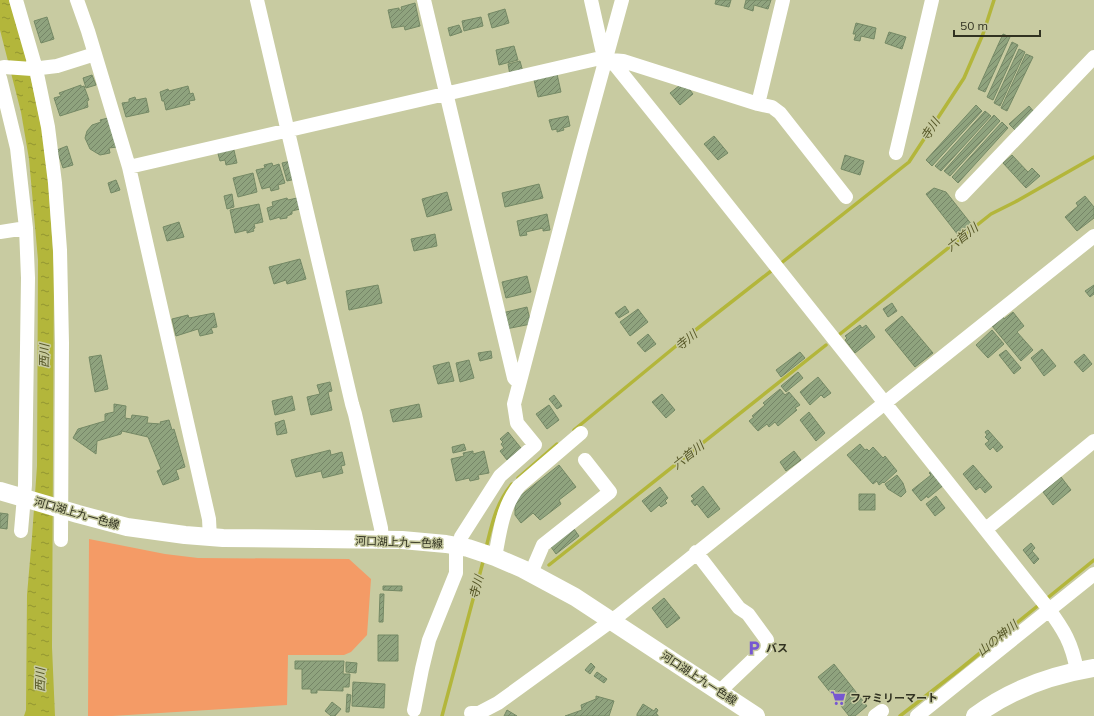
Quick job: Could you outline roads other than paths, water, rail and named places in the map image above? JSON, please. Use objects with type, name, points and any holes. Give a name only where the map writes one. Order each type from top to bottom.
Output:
[{"type":"main road","name":"河口湖上九一色線","points":[[0,491],[59,509],[127,527],[210,538],[382,540],[425,542],[463,547],[493,556],[531,573],[575,597],[756,716]]},
{"type":"main road","points":[[975,716],[1020,689],[1054,676],[1086,670]]},
{"type":"street","points":[[16,0],[48,127],[54,176],[59,244],[62,343],[59,509],[62,540]]},
{"type":"street","points":[[77,0],[129,167],[207,512],[210,538]]},
{"type":"street","points":[[257,0],[355,414],[381,528],[382,540]]},
{"type":"street","points":[[424,0],[514,378],[519,384]]},
{"type":"street","points":[[591,0],[602,49],[608,58],[1048,608],[1067,635],[1071,646],[1086,670]]},
{"type":"street","points":[[414,710],[429,640],[456,573],[456,554],[463,547],[466,528],[500,476],[535,445],[517,423],[514,404],[608,58],[622,0]]},
{"type":"street","points":[[758,104],[783,0]]},
{"type":"street","points":[[896,153],[932,0]]},
{"type":"street","points":[[21,531],[27,498],[28,292],[26,228],[17,148],[1,71],[57,66],[95,54]]},
{"type":"street","points":[[962,195],[1094,57]]},
{"type":"street","points":[[129,167],[447,93],[608,58],[623,60],[758,104],[772,107],[780,113],[846,197]]},
{"type":"street","points":[[0,232],[26,228]]},
{"type":"street","points":[[471,713],[480,713],[498,702],[612,621],[696,552],[1094,236]]},
{"type":"street","points":[[493,556],[506,506],[512,495],[519,486],[581,433]]},
{"type":"street","points":[[986,529],[1094,441]]},
{"type":"street","points":[[531,573],[543,545],[610,492],[585,460]]},
{"type":"street","points":[[696,552],[739,608],[748,614],[767,640],[767,645],[763,650],[719,692]]},
{"type":"street","points":[[917,716],[1048,608],[1094,574]]},
{"type":"water","name":"西川","points":[[0,0],[11,0],[31,79],[43,135],[48,179],[54,267],[52,647],[55,716],[24,716],[26,710],[27,595],[37,466],[38,260],[29,159],[21,112],[0,30]]},
{"type":"waterway","name":"寺川","points":[[780,264],[909,162],[964,78],[983,34],[994,0]]},
{"type":"waterway","name":"六首川","points":[[840,334],[991,214],[1094,157]]},
{"type":"waterway","name":"寺川","points":[[574,430],[693,332],[775,268]]},
{"type":"waterway","name":"六首川","points":[[549,565],[826,345]]},
{"type":"waterway","name":"寺川","points":[[518,478],[557,444]]},
{"type":"waterway","name":"寺川","points":[[486,548],[498,506],[512,484]]},
{"type":"waterway","name":"寺川","points":[[442,716],[484,558]]},
{"type":"waterway","name":"山の神川","points":[[1045,600],[1094,560]]},
{"type":"waterway","name":"山の神川","points":[[900,716],[1040,604]]},
{"type":"place","name":"バス","points":[[754,648]]},
{"type":"place","name":"ファミリーマート","points":[[838,698]]}]
